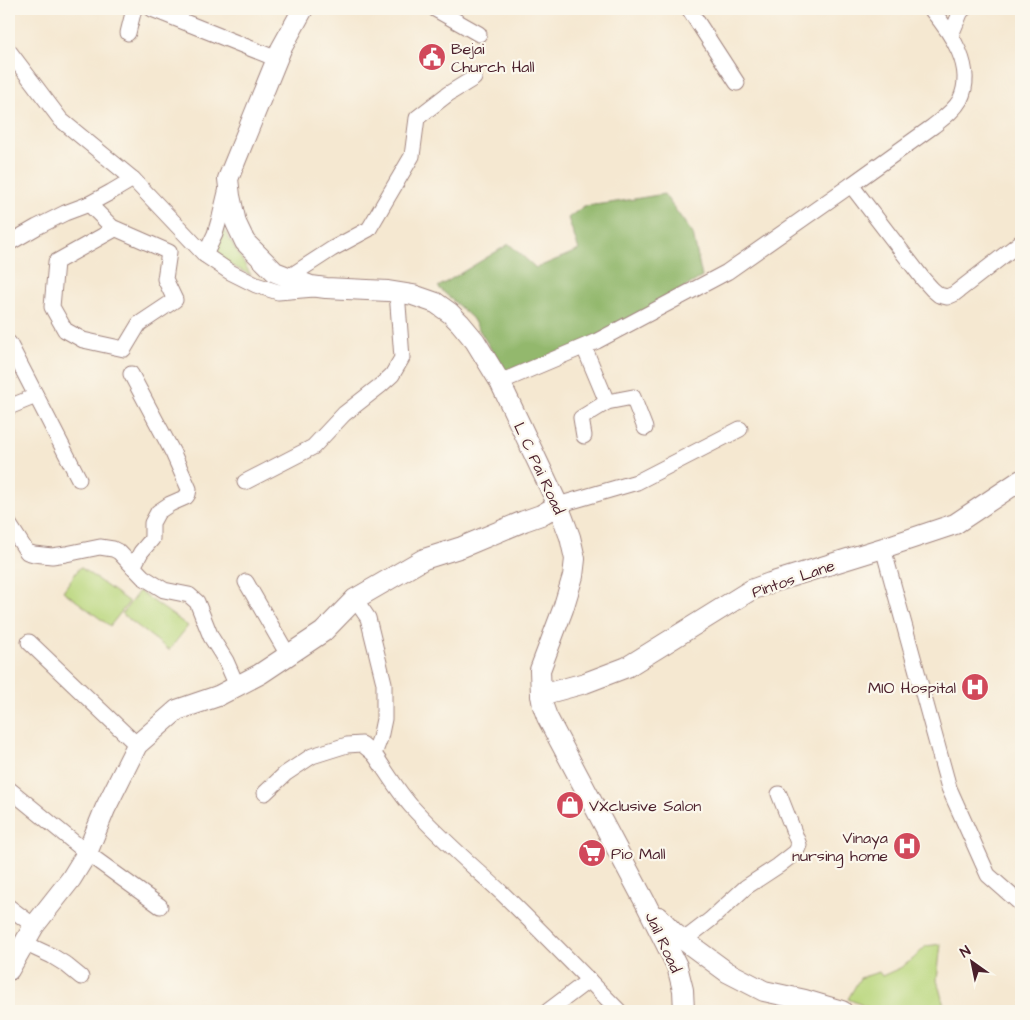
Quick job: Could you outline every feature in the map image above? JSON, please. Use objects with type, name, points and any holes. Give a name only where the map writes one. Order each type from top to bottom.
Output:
[{"type":"street","points":[[128,33],[134,9]]},
{"type":"street","points":[[205,255],[215,234],[228,178],[277,58],[303,9]]},
{"type":"street","points":[[435,9],[479,34]]},
{"type":"street","points":[[689,9],[737,84]]},
{"type":"street","points":[[500,382],[584,347],[727,272],[945,117],[959,102],[964,90],[966,80],[965,69],[950,34],[931,9]]},
{"type":"street","points":[[950,34],[964,9]]},
{"type":"street","points":[[158,10],[277,58]]},
{"type":"street","points":[[9,51],[61,120],[133,179],[205,255],[230,272],[256,285],[278,292],[326,288]]},
{"type":"street","points":[[290,278],[332,248],[369,229],[412,156],[417,118],[448,94],[474,78]]},
{"type":"street","name":"L C Pai Road","points":[[228,178],[236,223],[245,242],[275,272],[311,286],[397,292],[436,303],[450,313],[475,341],[500,382],[558,505],[570,537],[575,559],[563,609],[540,670],[543,706],[547,717],[645,902]]},
{"type":"street","points":[[9,244],[65,212],[89,204],[133,179]]},
{"type":"street","points":[[851,185],[923,279],[939,295],[946,297],[954,294],[1021,242]]},
{"type":"street","points":[[89,204],[115,229],[169,252],[165,279],[175,300],[139,324],[124,349],[84,340],[65,330],[52,308],[56,262],[115,229]]},
{"type":"street","points":[[245,482],[313,447],[344,414],[392,375],[402,358],[397,292]]},
{"type":"street","points":[[9,343],[79,479]]},
{"type":"street","points":[[584,347],[607,402]]},
{"type":"street","points":[[131,374],[174,453],[188,489],[186,496],[158,512],[152,523],[152,539],[141,552],[133,567]]},
{"type":"street","points":[[9,407],[36,396]]},
{"type":"street","points":[[584,436],[581,418],[607,402],[632,397],[645,428]]},
{"type":"street","points":[[9,970],[29,934],[71,879],[87,853],[104,809],[137,744],[177,710],[218,696],[260,674],[322,632],[355,599],[424,559],[462,547],[540,515],[558,505],[637,482],[740,429]]},
{"type":"street","name":"Pintos Lane","points":[[541,695],[585,683],[627,667],[751,590],[955,524],[1021,480]]},
{"type":"street","points":[[9,524],[27,552],[52,556],[100,547],[113,549],[119,552],[143,577],[164,590],[189,595],[197,602],[212,637],[226,661],[237,686]]},
{"type":"street","points":[[883,548],[949,788],[988,875],[1021,904]]},
{"type":"street","points":[[246,582],[288,655]]},
{"type":"street","points":[[355,599],[368,618],[384,683],[384,719],[374,754]]},
{"type":"street","points":[[29,642],[137,744]]},
{"type":"street","points":[[265,793],[285,774],[312,756],[347,745],[362,744],[374,754],[410,805],[505,896],[619,1011]]},
{"type":"street","points":[[9,789],[87,853],[160,906]]},
{"type":"street","points":[[684,940],[710,920],[746,887],[796,852],[799,845],[779,794]]},
{"type":"street","points":[[645,902],[674,933],[727,972],[764,990],[842,1011]]},
{"type":"street","name":"Jail Road","points":[[645,902],[678,966],[683,990],[684,1011]]},
{"type":"street","points":[[9,907],[29,934],[52,956],[66,964],[81,977]]},
{"type":"street","points":[[548,1011],[589,980]]},
{"type":"green space","points":[[664,194],[693,234],[702,277],[584,347],[505,372],[472,318],[438,287],[509,244],[536,268],[579,250],[568,218],[584,206]]},
{"type":"green space","points":[[221,225],[251,275],[212,256]]},
{"type":"green space","points":[[80,567],[129,602],[110,626],[63,591]]},
{"type":"green space","points":[[139,591],[188,626],[169,650],[122,614]]},
{"type":"green space","points":[[941,944],[937,980],[944,1006],[874,1010],[848,999],[860,978],[879,972],[882,976],[900,968],[913,959],[926,946]]},
{"type":"place","name":"Bejai Church Hall","points":[[432,57]]},
{"type":"place","name":"MIO Hospital","points":[[975,687]]},
{"type":"place","name":"VXclusive Salon","points":[[570,805]]},
{"type":"place","name":"Vinaya nursing home","points":[[907,846]]},
{"type":"place","name":"Pio Mall","points":[[592,853]]}]
